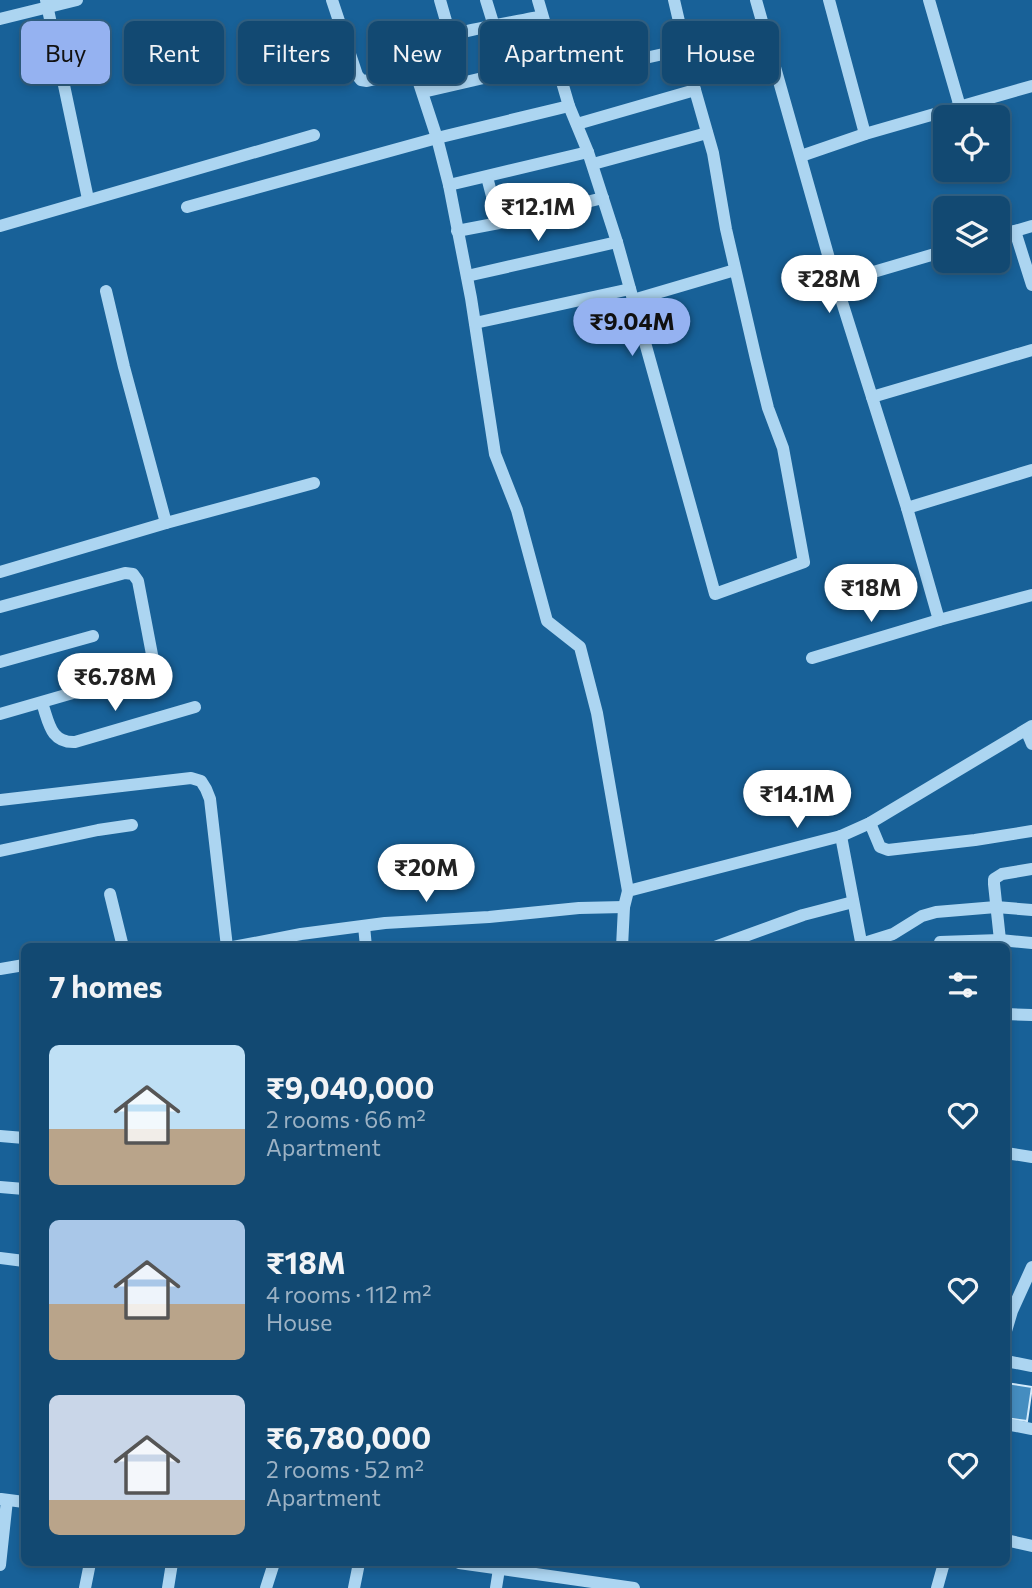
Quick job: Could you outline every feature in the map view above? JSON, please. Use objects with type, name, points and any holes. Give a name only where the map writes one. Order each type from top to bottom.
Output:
[{"type":"street","points":[[0,19],[47,4],[77,0]]},
{"type":"street","points":[[332,0],[357,75],[361,80],[368,81]]},
{"type":"street","points":[[440,0],[446,21]]},
{"type":"street","points":[[486,0],[492,21]]},
{"type":"street","points":[[538,0],[544,21]]},
{"type":"street","points":[[674,0],[679,21]]},
{"type":"street","points":[[756,0],[836,283],[907,508],[939,620]]},
{"type":"street","points":[[829,0],[865,134]]},
{"type":"street","points":[[929,0],[959,105]]},
{"type":"street","points":[[47,4],[88,199]]},
{"type":"street","points":[[518,21],[542,16]]},
{"type":"street","points":[[424,92],[480,79]]},
{"type":"street","points":[[420,84],[449,185],[467,276],[495,454],[517,510],[547,621],[580,647],[597,713],[628,891],[624,907],[622,943]]},
{"type":"street","points":[[562,84],[617,242],[715,594],[804,562],[783,448],[768,408],[726,229],[715,163],[694,84]]},
{"type":"street","points":[[967,105],[1032,86]]},
{"type":"street","points":[[576,124],[695,90]]},
{"type":"street","points":[[187,207],[437,138],[569,106]]},
{"type":"street","points":[[800,156],[933,115]]},
{"type":"street","points":[[449,185],[707,134]]},
{"type":"street","points":[[0,226],[314,135]]},
{"type":"street","points":[[487,177],[499,223]]},
{"type":"street","points":[[457,231],[603,198]]},
{"type":"street","points":[[1010,232],[1032,226]]},
{"type":"street","points":[[1014,231],[1032,285]]},
{"type":"street","points":[[467,276],[617,242]]},
{"type":"street","points":[[836,283],[933,255]]},
{"type":"street","points":[[475,323],[632,295],[736,270]]},
{"type":"street","points":[[106,291],[166,523]]},
{"type":"street","points":[[872,397],[1032,350]]},
{"type":"street","points":[[907,508],[1032,470]]},
{"type":"street","points":[[0,572],[314,483]]},
{"type":"street","points":[[0,607],[125,573],[134,574],[138,581],[154,665],[142,673],[0,715]]},
{"type":"street","points":[[812,658],[1032,595]]},
{"type":"street","points":[[0,662],[93,636]]},
{"type":"street","points":[[42,702],[55,736],[61,742],[68,743],[195,707]]},
{"type":"street","points":[[628,891],[841,836],[870,823],[1029,728],[1032,744]]},
{"type":"street","points":[[0,800],[191,778],[201,781],[209,799],[227,943]]},
{"type":"street","points":[[870,823],[880,847],[888,850],[1032,831]]},
{"type":"street","points":[[0,851],[132,825]]},
{"type":"street","points":[[841,836],[862,943]]},
{"type":"street","points":[[1000,943],[993,884],[997,876],[1032,869]]},
{"type":"street","points":[[110,894],[122,943]]},
{"type":"street","points":[[726,943],[803,915],[853,902]]},
{"type":"street","points":[[868,943],[893,934],[922,916],[936,912],[996,906],[1032,910]]},
{"type":"street","points":[[272,943],[364,926],[579,908],[624,907]]},
{"type":"street","points":[[364,926],[366,943]]},
{"type":"street","points":[[940,942],[1032,943]]},
{"type":"street","points":[[0,969],[21,966]]},
{"type":"street","points":[[1010,1014],[1032,1015]]},
{"type":"street","points":[[0,1136],[21,1138]]},
{"type":"street","points":[[1010,1154],[1032,1157]]},
{"type":"street","points":[[0,1187],[21,1189]]},
{"type":"street","points":[[0,1258],[21,1261]]},
{"type":"street","points":[[1010,1308],[1032,1267]]},
{"type":"street","points":[[1010,1362],[1032,1366]]},
{"type":"street","points":[[1010,1425],[1032,1429]]},
{"type":"street","points":[[0,1566],[4,1499]]},
{"type":"street","points":[[1010,1541],[1032,1546]]},
{"type":"street","points":[[85,1588],[89,1566]]},
{"type":"street","points":[[168,1588],[172,1566]]},
{"type":"street","points":[[266,1588],[273,1566]]},
{"type":"street","points":[[354,1588],[358,1566]]},
{"type":"street","points":[[496,1588],[500,1566],[634,1588]]},
{"type":"street","points":[[937,1588],[943,1566]]},
{"type":"building","points":[[1010,1384],[1032,1387],[1027,1421],[1010,1419]]}]
